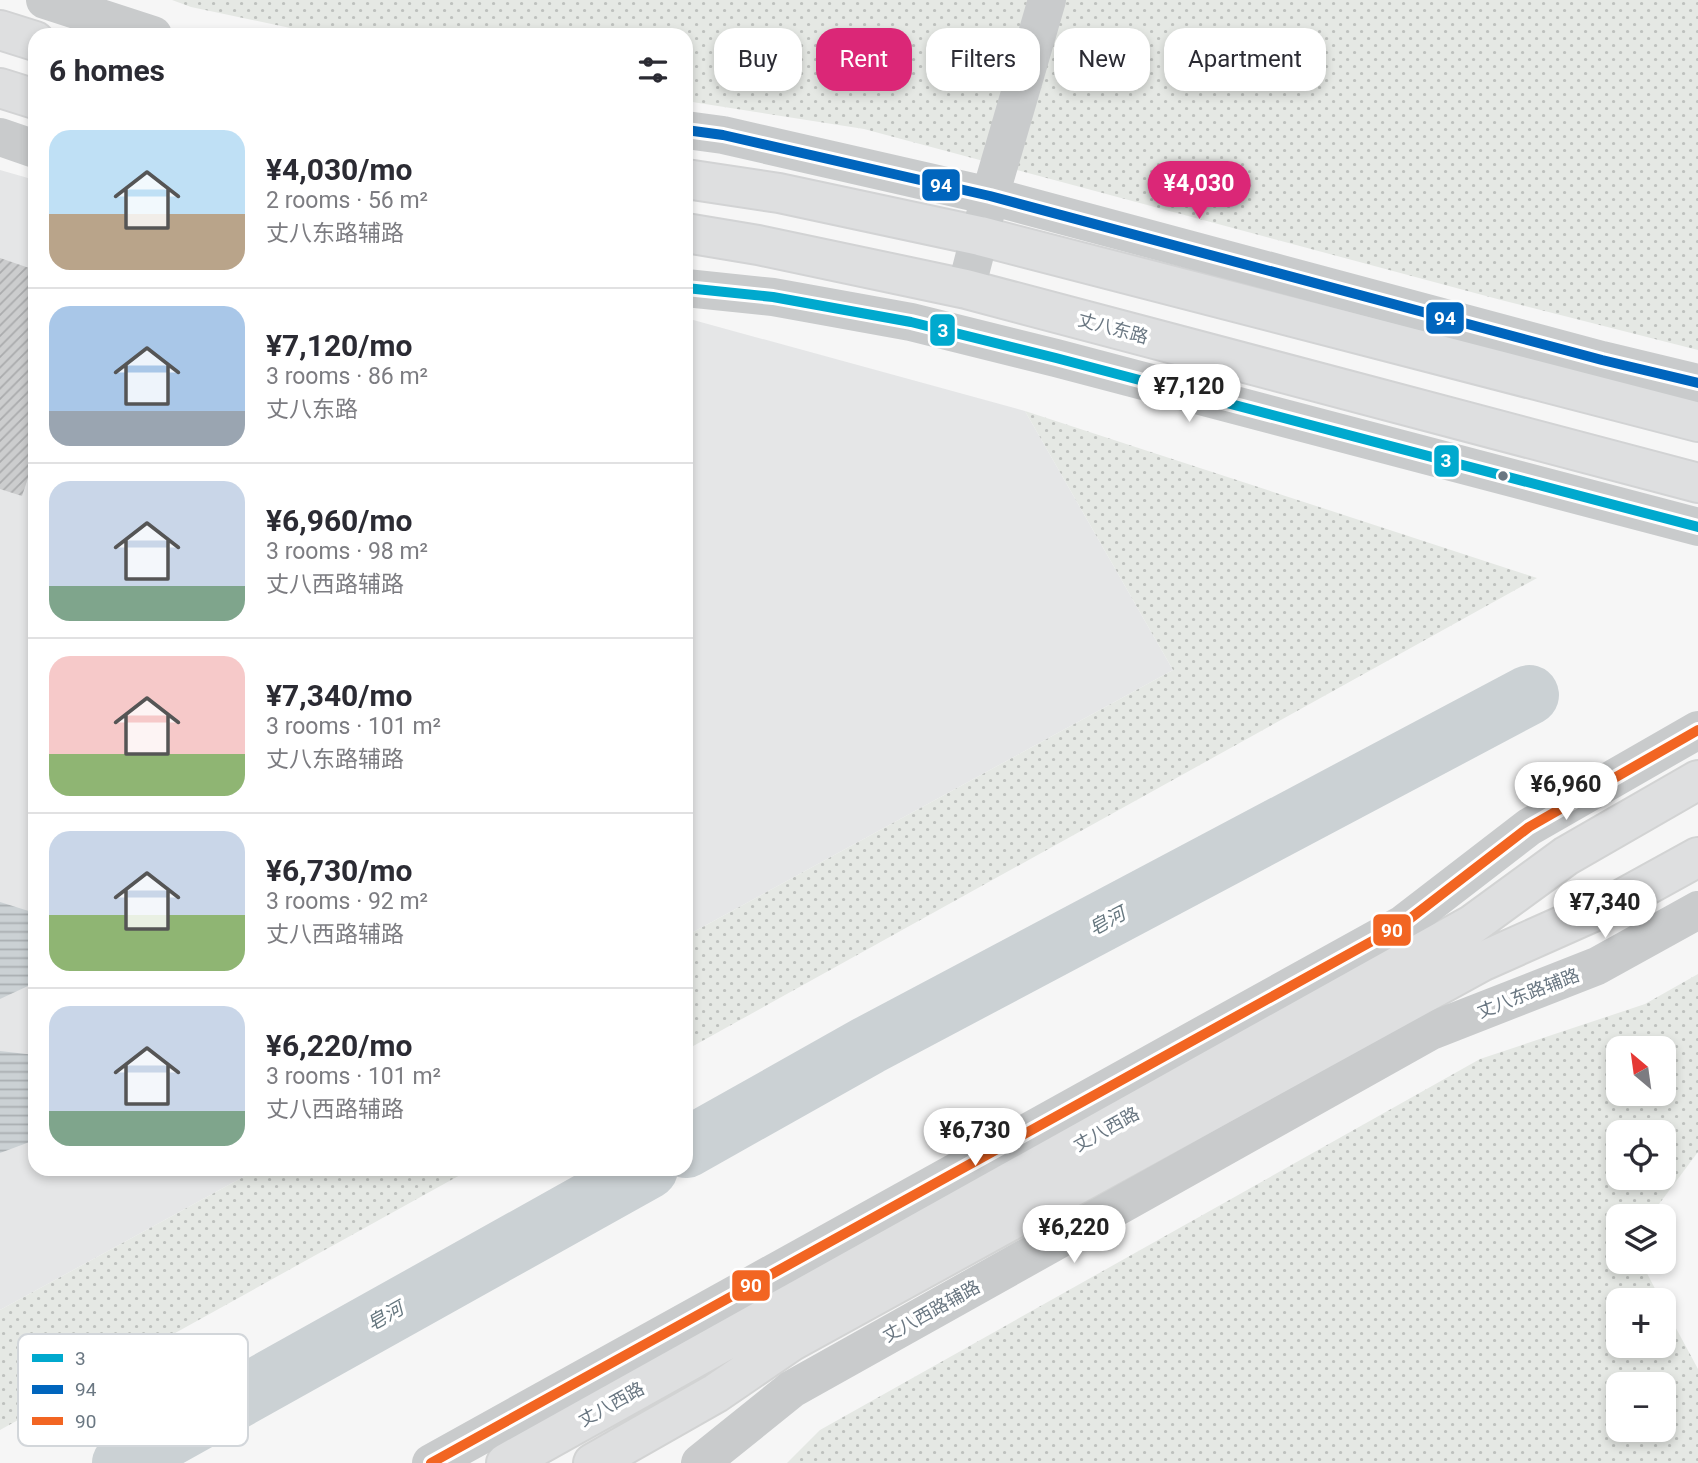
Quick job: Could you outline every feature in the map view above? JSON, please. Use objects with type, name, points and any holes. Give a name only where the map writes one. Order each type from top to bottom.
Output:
[{"type":"main road","points":[[0,30],[28,39]]},
{"type":"main road","points":[[0,88],[28,97]]},
{"type":"main road","points":[[693,180],[779,193],[980,236],[1698,422]]},
{"type":"main road","name":"丈八东路","points":[[693,234],[758,245],[966,289],[1698,483]]},
{"type":"main road","points":[[1653,471],[1698,504]]},
{"type":"main road","name":"丈八西路","points":[[506,1463],[1473,925],[1566,856],[1698,780]]},
{"type":"main road","name":"丈八西路","points":[[593,1463],[716,1393],[792,1341],[1481,962],[1620,900],[1698,857]]},
{"type":"street","points":[[45,0],[131,28]]},
{"type":"street","points":[[966,289],[989,196],[1047,0]]},
{"type":"street","points":[[693,131],[723,135],[989,196],[1602,360],[1698,383]]},
{"type":"street","points":[[0,137],[28,147]]},
{"type":"street","points":[[693,289],[774,297],[911,322],[1698,527]]},
{"type":"street","points":[[431,1463],[1403,924],[1529,827],[1698,730]]},
{"type":"street","name":"丈八东路辅路","points":[[1431,1031],[1597,965],[1698,910]]},
{"type":"street","name":"丈八西路辅路","points":[[700,1463],[792,1389],[1431,1031]]},
{"type":"shaded area","points":[[172,0],[1698,0],[1698,350],[1501,300],[864,129],[693,102],[693,28],[290,28],[191,7]]},
{"type":"shaded area","points":[[0,170],[28,178],[28,1176],[245,1176],[0,1310]]},
{"type":"shaded area","points":[[693,320],[1025,411],[1173,670],[693,932]]},
{"type":"shaded area","points":[[1025,411],[1537,578],[693,1046],[693,932],[1173,670]]},
{"type":"shaded area","points":[[0,902],[28,911],[28,986],[0,999]]},
{"type":"shaded area","points":[[1698,974],[1698,1152],[1676,1181],[1676,1120],[1606,1120],[1606,1190],[1670,1190],[1659,1204],[1606,1204],[1606,1274],[1647,1274],[1655,1288],[1606,1288],[1606,1358],[1676,1358],[1676,1328],[1698,1369],[1698,1463],[787,1463],[820,1430],[1480,1059],[1645,1004]]},
{"type":"shaded area","points":[[0,1051],[28,1054],[28,1143],[0,1153]]},
{"type":"shaded area","points":[[245,1176],[458,1176],[173,1334],[18,1334],[18,1420],[0,1430],[0,1310]]},
{"type":"building","points":[[0,258],[28,268],[28,478],[22,496],[0,489]]},
{"type":"waterway","name":"皂河","points":[[693,1144],[869,1045],[1529,695]]},
{"type":"waterway","name":"皂河","points":[[248,1393],[635,1176]]},
{"type":"waterway","name":"皂河","points":[[122,1463],[152,1446]]},
{"type":"transit line","name":"94","points":[[693,131],[723,135],[990,196],[1602,360],[1698,383]]},
{"type":"transit line","name":"3","points":[[693,289],[773,297],[911,322],[1698,527]]},
{"type":"transit line","name":"90","points":[[431,1463],[1403,924],[1529,827],[1698,730]]}]
